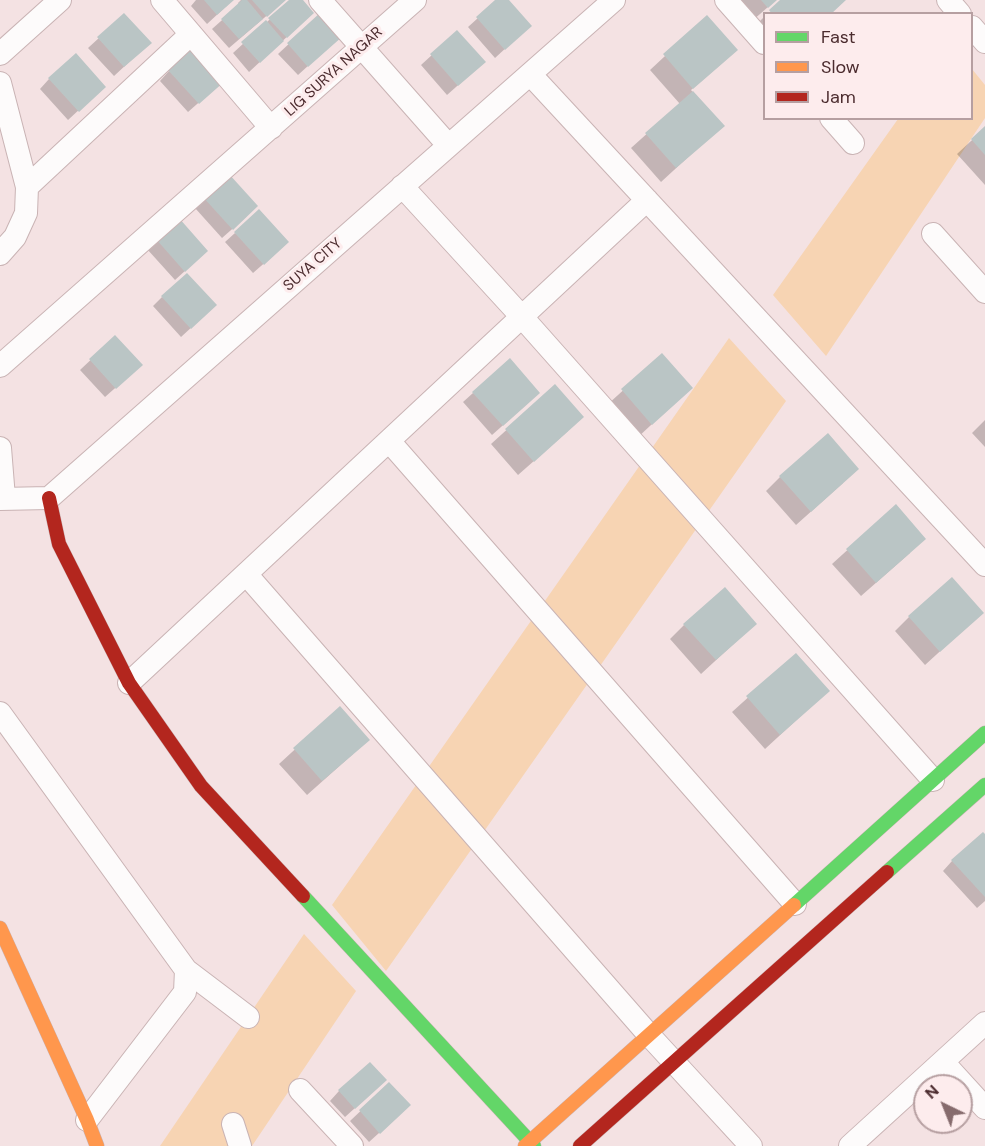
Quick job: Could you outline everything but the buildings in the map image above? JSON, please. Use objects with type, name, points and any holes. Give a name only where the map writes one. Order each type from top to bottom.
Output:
[{"type":"street","points":[[0,54],[60,0]]},
{"type":"street","name":"LIG SURYA NAGAR","points":[[162,0],[271,128],[415,0]]},
{"type":"street","points":[[321,0],[448,145]]},
{"type":"street","name":"SUYA CITY","points":[[49,498],[614,0]]},
{"type":"street","points":[[726,0],[763,41]]},
{"type":"street","points":[[948,0],[958,12]]},
{"type":"street","points":[[973,28],[985,42]]},
{"type":"street","points":[[27,187],[191,34]]},
{"type":"street","points":[[530,74],[985,565]]},
{"type":"street","points":[[0,83],[27,187],[26,213],[15,237],[0,254]]},
{"type":"street","points":[[833,120],[853,143]]},
{"type":"street","points":[[0,366],[271,128]]},
{"type":"street","points":[[402,186],[522,317],[933,780]]},
{"type":"street","points":[[129,683],[647,200]]},
{"type":"street","points":[[933,234],[985,292]]},
{"type":"street","points":[[389,441],[795,904]]},
{"type":"street","points":[[0,448],[2,498],[49,498],[59,544],[129,683],[201,786],[529,1145],[985,733]]},
{"type":"street","points":[[246,574],[649,1035],[751,1146]]},
{"type":"street","points":[[0,713],[186,970],[248,1017]]},
{"type":"street","points":[[580,1146],[985,785]]},
{"type":"street","points":[[0,928],[97,1146]]},
{"type":"street","points":[[87,1120],[185,992],[186,970]]},
{"type":"street","points":[[850,1146],[985,1023]]},
{"type":"street","points":[[943,1062],[985,1108]]},
{"type":"street","points":[[300,1090],[352,1146]]},
{"type":"street","points":[[233,1124],[240,1146]]},
{"type":"shaded area","points":[[973,70],[985,85],[985,118],[826,356],[773,295],[897,120],[973,120]]},
{"type":"shaded area","points":[[729,338],[786,401],[386,971],[332,905]]},
{"type":"shaded area","points":[[304,934],[356,991],[252,1146],[160,1146]]},
{"type":"traffic: fast","points":[[794,905],[985,733]]},
{"type":"traffic: fast","points":[[887,872],[985,785]]},
{"type":"traffic: fast","points":[[303,896],[534,1146]]},
{"type":"traffic: slow","points":[[525,1146],[794,905]]},
{"type":"traffic: slow","points":[[0,928],[97,1146]]},
{"type":"traffic: jam","points":[[49,498],[59,544],[129,683],[201,786],[303,896]]},
{"type":"traffic: jam","points":[[580,1146],[887,872]]}]
